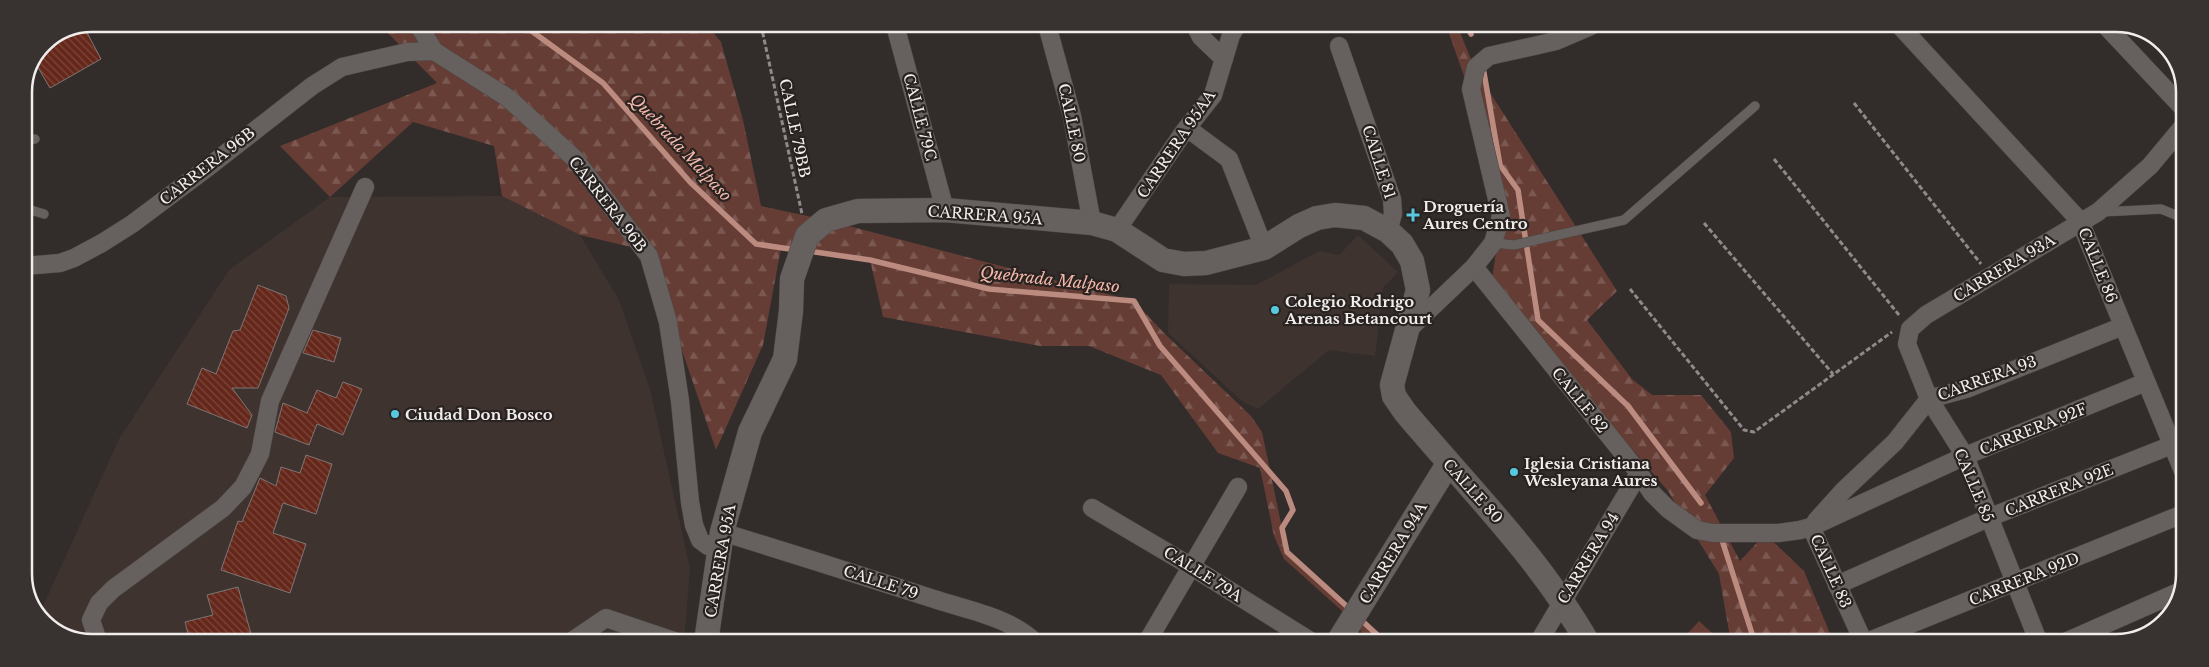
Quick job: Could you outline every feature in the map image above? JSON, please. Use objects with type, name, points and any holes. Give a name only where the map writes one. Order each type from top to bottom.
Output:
[{"type":"street","points":[[423,32],[434,51]]},
{"type":"street","name":"CALLE 79C","points":[[897,32],[945,210]]},
{"type":"street","name":"CALLE 80","points":[[1049,32],[1072,116],[1092,223]]},
{"type":"street","points":[[1198,32],[1201,37],[1224,58]]},
{"type":"street","name":"CARRERA 95AA","points":[[1117,230],[1187,128],[1213,95],[1234,32]]},
{"type":"street","points":[[1407,330],[1474,267],[1492,243],[1501,216],[1471,89],[1476,67],[1490,56],[1556,41],[1577,32]]},
{"type":"street","name":"CALLE 86","points":[[1906,32],[2080,221],[2176,454]]},
{"type":"street","points":[[2112,32],[2176,100]]},
{"type":"street","name":"CALLE 81","points":[[1339,46],[1392,199],[1393,214],[1388,230]]},
{"type":"street","name":"CARRERA 96B","points":[[32,265],[60,263],[74,258],[132,224],[312,86],[342,67],[407,52],[434,51],[508,98],[574,158],[649,256],[668,322],[680,401],[694,525],[700,540],[708,546],[721,540]]},
{"type":"street","points":[[1187,128],[1230,159],[1264,248]]},
{"type":"street","name":"CARRERA 93A","points":[[1908,326],[2080,221],[2098,212],[2150,166],[2176,135]]},
{"type":"street","points":[[96,634],[91,620],[99,603],[113,590],[223,508],[243,487],[260,454],[270,401],[365,187]]},
{"type":"street","name":"CARRERA 95A","points":[[707,634],[721,540],[750,432],[785,359],[791,311],[792,279],[807,236],[826,220],[858,211],[945,210],[1092,223],[1117,230],[1163,260],[1184,264],[1206,264],[1264,248],[1299,226],[1317,218],[1335,215],[1364,218],[1388,230]]},
{"type":"street","points":[[1388,230],[1402,244],[1412,261],[1418,290],[1407,330]]},
{"type":"street","name":"CALLE 82","points":[[1474,267],[1639,473],[1652,493],[1668,509],[1697,530],[1713,533],[1778,533],[1811,527]]},
{"type":"street","name":"CALLE 85","points":[[1908,326],[1907,344],[1929,399],[1965,456],[2035,634]]},
{"type":"street","name":"CARRERA 93","points":[[1811,527],[1844,491],[1895,442],[1929,399],[1968,388],[2123,326]]},
{"type":"street","name":"CALLE 80","points":[[1407,330],[1392,385],[1394,396],[1448,464],[1508,531],[1562,600],[1583,634]]},
{"type":"street","name":"CARRERA 92F","points":[[1811,527],[1965,456],[2146,382]]},
{"type":"street","name":"CARRERA 92E","points":[[1837,585],[1988,518],[2172,445]]},
{"type":"street","name":"CARRERA 94A","points":[[1343,634],[1448,464]]},
{"type":"street","name":"CARRERA 94","points":[[1543,634],[1639,473]]},
{"type":"street","points":[[1152,634],[1238,487]]},
{"type":"street","name":"CALLE 79A","points":[[1092,508],[1192,567],[1299,634]]},
{"type":"street","name":"CARRERA 92D","points":[[1886,634],[2176,517]]},
{"type":"street","name":"CALLE 83","points":[[1811,527],[1860,634]]},
{"type":"street","name":"CALLE 79","points":[[721,540],[855,573],[1002,622],[1025,634]]},
{"type":"street","points":[[2083,634],[2172,595]]},
{"type":"street","points":[[582,634],[606,618],[653,634]]},
{"type":"lane","points":[[1492,243],[1514,246],[1624,220],[1755,106]]},
{"type":"lane","points":[[2098,212],[2161,209],[2176,215]]},
{"type":"lane","points":[[32,210],[44,214]]},
{"type":"path","name":"CALLE 79BB","points":[[763,32],[807,236]]},
{"type":"path","points":[[1854,103],[1990,276]]},
{"type":"path","points":[[1630,289],[1744,430],[1754,432],[1833,374],[1908,326],[1774,160]]},
{"type":"path","points":[[1704,223],[1833,374]]},
{"type":"shaded area","name":"Ciudad Don Bosco","points":[[502,196],[580,235],[619,300],[650,389],[690,568],[685,634],[85,634],[70,630],[59,624],[45,611],[43,607],[119,439],[229,270],[330,197]]},
{"type":"shaded area","name":"Colegio Rodrigo Arenas Betancourt","points":[[1358,235],[1398,272],[1383,288],[1375,356],[1329,350],[1258,409],[1243,402],[1168,333],[1169,284],[1256,285],[1319,251],[1339,255]]},
{"type":"green space","points":[[387,32],[713,32],[721,42],[743,120],[761,206],[826,220],[1134,301],[1165,334],[1251,416],[1262,432],[1287,552],[1376,634],[1363,634],[1350,618],[1284,559],[1274,536],[1260,468],[1218,453],[1161,375],[1089,346],[1040,346],[883,317],[870,260],[781,248],[763,345],[716,450],[648,251],[580,235],[502,196],[494,146],[413,122],[330,197],[280,146],[437,83]]},
{"type":"green space","points":[[1448,32],[1460,32],[1475,69],[1617,291],[1587,320],[1632,379],[1652,395],[1701,395],[1731,432],[1734,458],[1705,495],[1740,561],[1765,534],[1804,571],[1830,634],[1729,634],[1719,574],[1668,491],[1491,285],[1502,214],[1469,90]]},
{"type":"green space","points":[[1699,621],[1713,634],[1687,634]]},
{"type":"building","points":[[87,33],[101,59],[50,88],[38,68],[43,59],[59,43],[70,37]]},
{"type":"building","points":[[258,285],[286,296],[289,308],[258,388],[232,388],[252,415],[247,428],[187,404],[202,368],[216,374],[233,331],[240,330]]},
{"type":"building","points":[[313,330],[341,338],[334,362],[303,353]]},
{"type":"building","points":[[343,382],[362,389],[343,435],[317,424],[309,445],[275,432],[283,403],[307,413],[317,390],[336,398]]},
{"type":"building","points":[[306,455],[332,464],[316,514],[283,503],[273,533],[306,544],[290,593],[221,570],[238,521],[242,522],[260,478],[276,486],[281,467],[300,473]]},
{"type":"building","points":[[238,587],[251,634],[188,634],[185,622],[213,615],[207,595]]},
{"type":"waterway","name":"Quebrada Malpaso","points":[[533,32],[603,83],[690,182],[756,244],[796,250]]},
{"type":"waterway","points":[[1483,67],[1500,165],[1518,190],[1538,320],[1628,406],[1701,503]]},
{"type":"waterway","name":"Quebrada Malpaso","points":[[808,251],[870,260],[989,289],[1134,301],[1160,346],[1286,491],[1293,510],[1282,528],[1287,552],[1352,611]]},
{"type":"waterway","points":[[1722,540],[1752,634]]},
{"type":"waterway","name":"Quebrada Malpaso","points":[[1358,617],[1376,634]]},
{"type":"place","name":"Droguería Aures Centro","points":[[1413,215]]},
{"type":"place","name":"Colegio Rodrigo Arenas Betancourt","points":[[1275,310]]},
{"type":"place","name":"Ciudad Don Bosco","points":[[395,414]]},
{"type":"place","name":"Iglesia Cristiana Wesleyana Aures","points":[[1514,472]]}]
